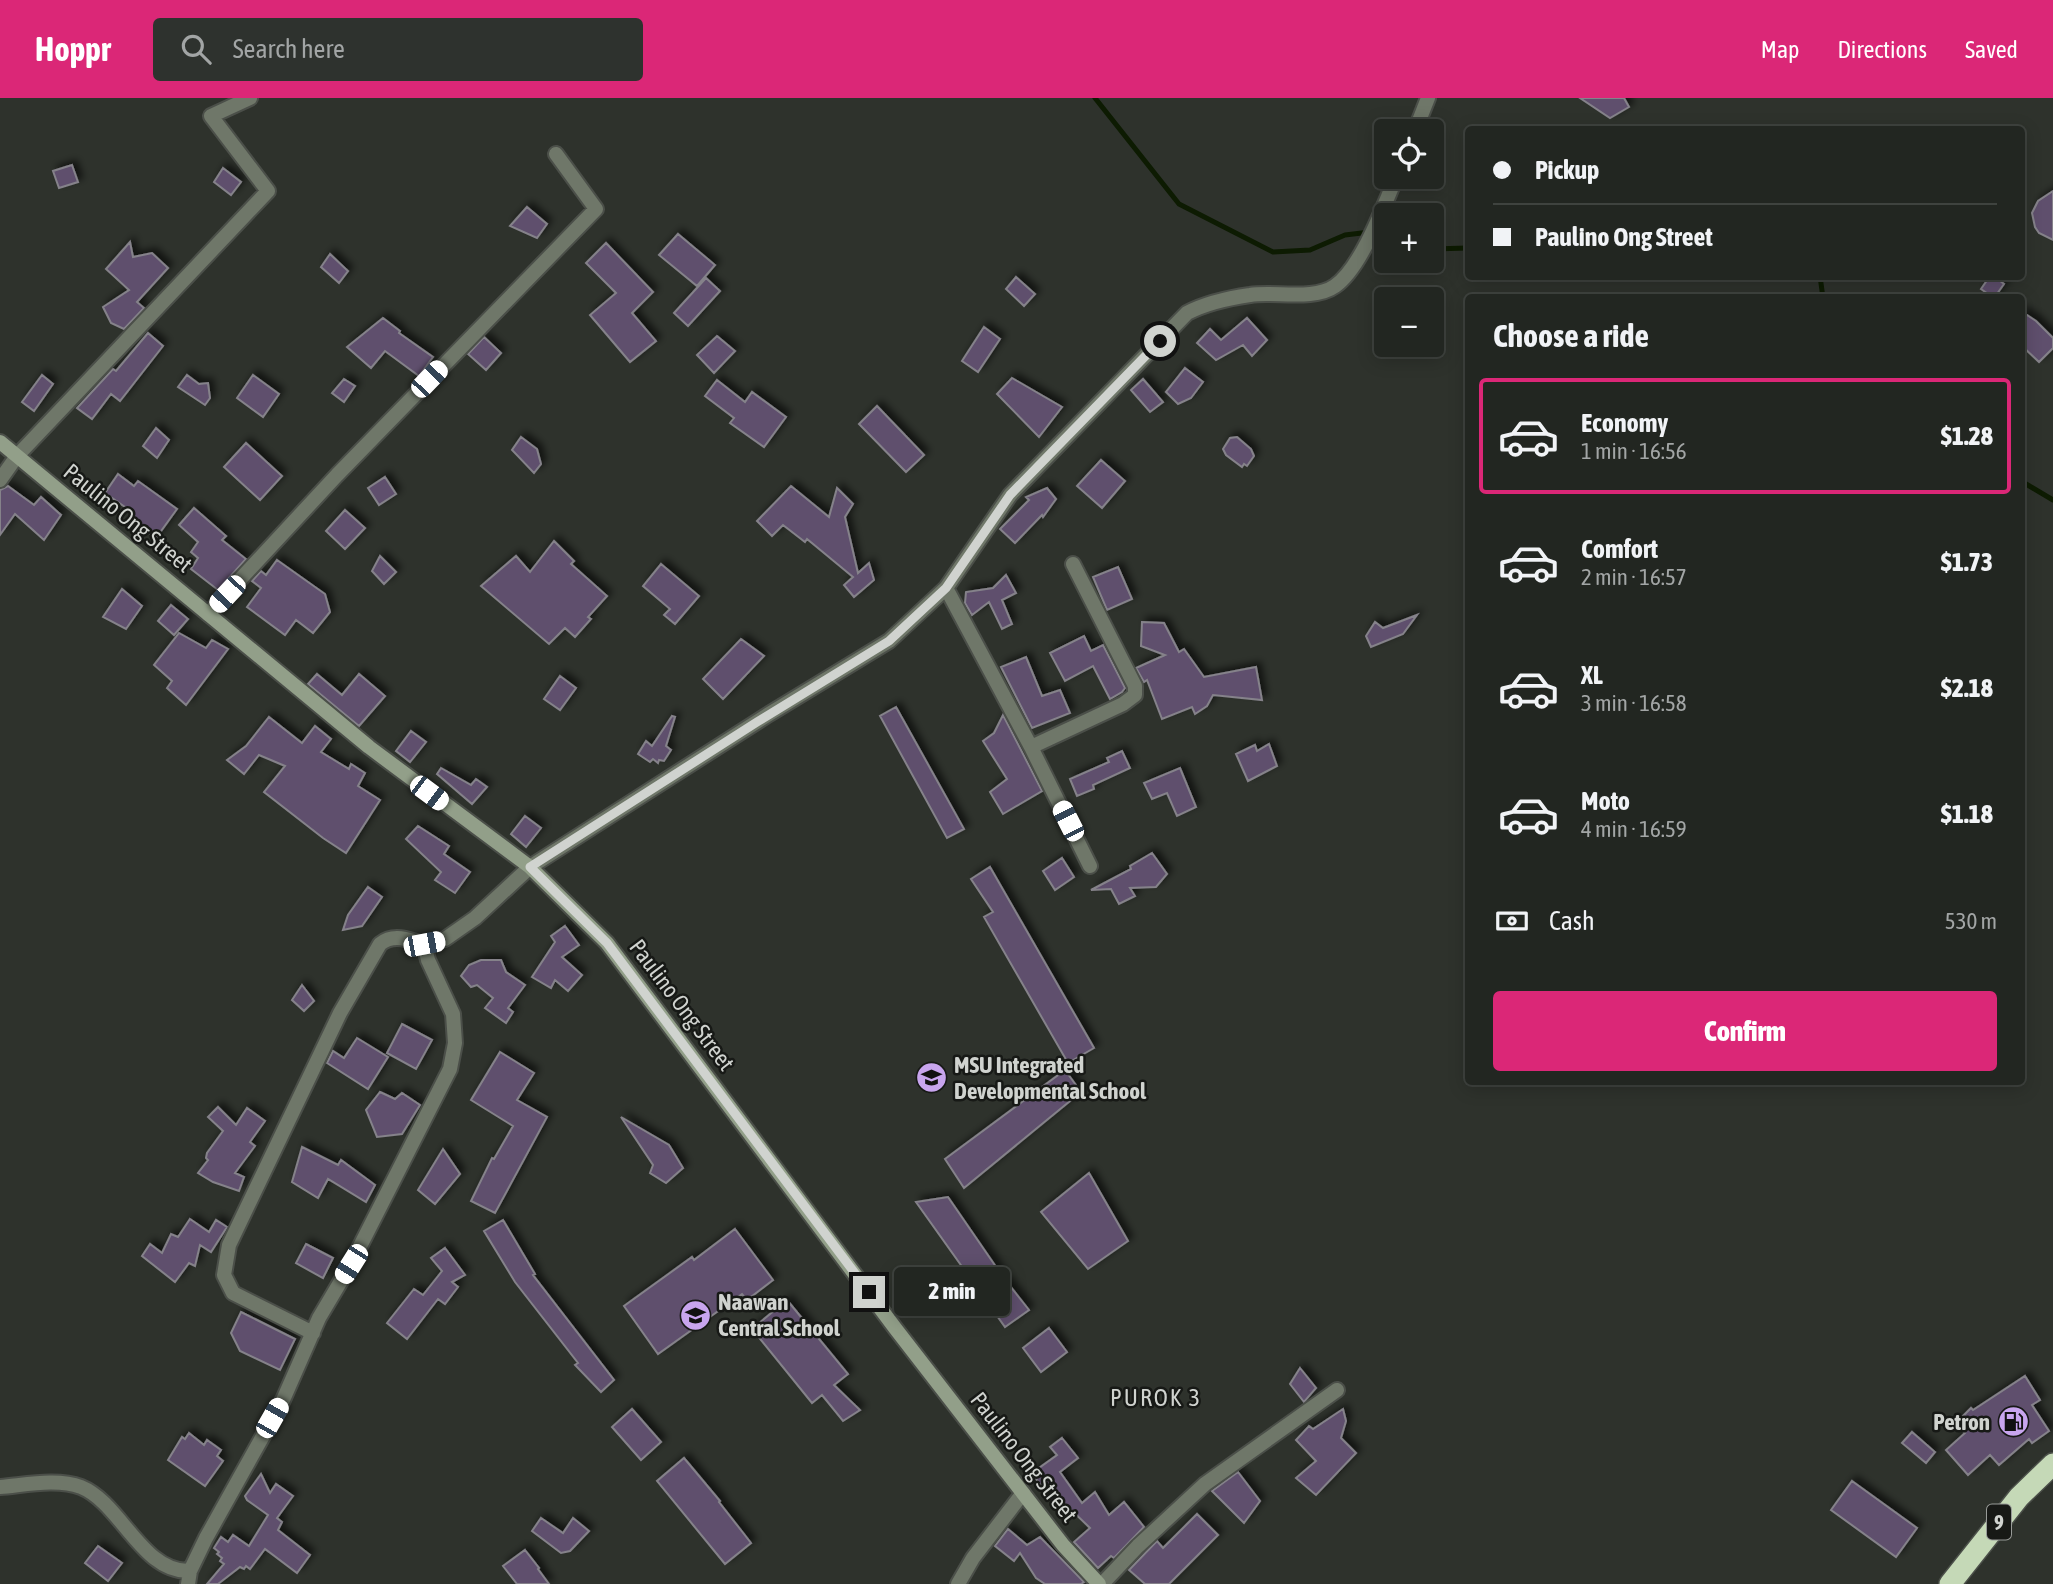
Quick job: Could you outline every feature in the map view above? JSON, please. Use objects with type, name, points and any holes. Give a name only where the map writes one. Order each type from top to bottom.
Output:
[{"type":"highway","name":"9","points":[[1950,1584],[2019,1497],[2053,1464]]},
{"type":"street","points":[[0,480],[17,456],[268,191],[211,116],[250,98]]},
{"type":"street","points":[[1420,119],[1428,98]]},
{"type":"street","points":[[208,614],[337,475],[596,209],[556,154]]},
{"type":"street","points":[[313,1333],[233,1293],[224,1275],[229,1245],[340,1013],[380,944],[397,937],[424,944],[446,939],[530,867],[752,724],[889,641],[946,588],[1010,495],[1187,313],[1200,306],[1251,295],[1292,294],[1334,287],[1362,250],[1391,189]]},
{"type":"street","name":"Paulino Ong Street","points":[[0,442],[369,747],[530,867],[607,943],[895,1328],[1063,1545],[1100,1584]]},
{"type":"street","points":[[1031,747],[1122,704],[1135,695],[1135,686],[1073,564]]},
{"type":"street","points":[[946,588],[1031,747],[1090,866]]},
{"type":"street","points":[[0,1487],[53,1483],[82,1488],[96,1497],[137,1541],[163,1564],[189,1577],[206,1538],[283,1400],[327,1303],[357,1253],[450,1069],[455,1043],[453,1014],[428,960],[424,944]]},
{"type":"street","points":[[1100,1584],[1205,1484],[1337,1390]]},
{"type":"street","points":[[958,1584],[973,1558],[1023,1493]]},
{"type":"building","points":[[1580,98],[1624,98],[1629,107],[1610,118]]},
{"type":"building","points":[[72,165],[78,182],[59,188],[53,171]]},
{"type":"building","points":[[223,168],[241,182],[231,195],[214,182]]},
{"type":"building","points":[[2053,191],[2053,240],[2039,233],[2032,213],[2038,201]]},
{"type":"building","points":[[527,207],[547,224],[537,238],[510,226]]},
{"type":"building","points":[[678,234],[715,265],[697,286],[659,255]]},
{"type":"building","points":[[130,242],[133,257],[152,253],[168,268],[137,302],[144,308],[124,329],[111,323],[103,307],[129,290],[106,269]]},
{"type":"building","points":[[606,243],[653,292],[632,313],[656,341],[630,362],[590,315],[616,293],[586,263]]},
{"type":"building","points":[[330,254],[348,271],[339,283],[321,267]]},
{"type":"building","points":[[1016,277],[1035,294],[1024,306],[1006,289]]},
{"type":"building","points":[[706,278],[720,291],[688,326],[674,313]]},
{"type":"building","points":[[1987,280],[1999,280],[2004,284],[1997,294],[1988,294],[1981,289]]},
{"type":"building","points":[[2025,314],[2053,338],[2053,348],[2039,362],[2025,349]]},
{"type":"building","points":[[383,318],[433,357],[419,376],[385,351],[371,368],[347,347]]},
{"type":"building","points":[[1247,318],[1267,340],[1252,356],[1243,345],[1216,360],[1197,343],[1210,329],[1221,340]]},
{"type":"building","points":[[984,327],[1000,339],[978,372],[962,361]]},
{"type":"building","points":[[148,333],[163,346],[120,401],[111,394],[92,419],[77,408],[113,369],[116,371]]},
{"type":"building","points":[[717,336],[735,351],[714,373],[697,355]]},
{"type":"building","points":[[484,337],[501,353],[486,370],[468,354]]},
{"type":"building","points":[[1185,368],[1203,382],[1191,398],[1178,404],[1166,392]]},
{"type":"building","points":[[42,375],[53,384],[34,411],[22,402]]},
{"type":"building","points":[[187,375],[199,384],[208,383],[210,398],[205,405],[178,387]]},
{"type":"building","points":[[253,375],[279,394],[263,417],[237,398]]},
{"type":"building","points":[[1012,378],[1062,407],[1039,437],[997,394]]},
{"type":"building","points":[[344,379],[355,386],[344,402],[332,393]]},
{"type":"building","points":[[1143,379],[1163,402],[1150,412],[1131,390]]},
{"type":"building","points":[[717,380],[745,402],[752,392],[786,417],[764,447],[730,423],[734,418],[705,396]]},
{"type":"building","points":[[877,406],[924,455],[906,472],[859,424]]},
{"type":"building","points":[[156,428],[169,440],[157,458],[143,446]]},
{"type":"building","points":[[521,437],[537,449],[541,464],[534,473],[512,450]]},
{"type":"building","points":[[1237,437],[1251,449],[1254,456],[1247,466],[1244,464],[1242,467],[1226,455],[1223,449],[1230,438]]},
{"type":"building","points":[[246,443],[282,476],[260,500],[224,467]]},
{"type":"building","points":[[1101,460],[1125,481],[1102,508],[1077,486]]},
{"type":"building","points":[[118,474],[134,486],[138,481],[177,509],[156,538],[128,517],[132,512],[105,493]]},
{"type":"building","points":[[385,477],[396,494],[379,505],[368,488]]},
{"type":"building","points":[[8,486],[34,505],[41,497],[61,515],[44,540],[15,514],[0,535],[0,490]]},
{"type":"building","points":[[791,486],[829,517],[837,488],[853,504],[845,517],[858,573],[869,563],[874,580],[854,597],[844,585],[853,577],[807,539],[805,542],[783,525],[772,536],[757,521]]},
{"type":"building","points":[[1047,488],[1056,499],[1043,517],[1042,515],[1015,543],[1000,529],[1029,500],[1026,497]]},
{"type":"building","points":[[194,508],[226,536],[222,540],[246,559],[218,590],[191,569],[198,558],[191,552],[198,542],[179,525]]},
{"type":"building","points":[[345,510],[365,528],[345,549],[326,531]]},
{"type":"building","points":[[554,541],[574,561],[571,564],[607,596],[575,637],[565,628],[549,644],[481,586],[516,556],[530,572]]},
{"type":"building","points":[[380,556],[396,572],[384,584],[372,571]]},
{"type":"building","points":[[277,560],[325,594],[330,612],[313,633],[296,620],[285,635],[247,607],[261,588],[252,581],[261,571],[266,575]]},
{"type":"building","points":[[661,564],[699,596],[675,624],[664,615],[670,609],[643,586]]},
{"type":"building","points":[[1118,567],[1132,599],[1107,610],[1093,577]]},
{"type":"building","points":[[1006,575],[1016,593],[1002,600],[1012,624],[1002,629],[989,602],[972,615],[965,603],[966,592],[993,588]]},
{"type":"building","points":[[122,589],[142,606],[126,629],[103,617]]},
{"type":"building","points":[[171,605],[188,619],[174,635],[158,621]]},
{"type":"building","points":[[1417,615],[1403,634],[1371,647],[1366,636],[1375,622],[1383,628]]},
{"type":"building","points":[[1142,622],[1164,623],[1179,652],[1184,649],[1204,677],[1256,667],[1262,700],[1213,695],[1207,706],[1195,714],[1192,707],[1162,719],[1147,680],[1144,682],[1136,668],[1165,655],[1141,646]]},
{"type":"building","points":[[179,633],[206,648],[212,640],[228,649],[186,705],[167,688],[172,681],[154,665]]},
{"type":"building","points":[[1084,636],[1091,651],[1103,645],[1125,688],[1110,699],[1093,666],[1065,681],[1050,653]]},
{"type":"building","points":[[741,639],[764,656],[723,699],[703,679]]},
{"type":"building","points":[[1026,657],[1042,696],[1060,690],[1070,713],[1032,728],[1001,667]]},
{"type":"building","points":[[317,674],[342,695],[359,674],[385,696],[359,726],[308,684]]},
{"type":"building","points":[[560,676],[576,688],[560,710],[544,699]]},
{"type":"building","points":[[896,707],[964,829],[947,838],[880,716]]},
{"type":"building","points":[[1003,715],[1042,791],[1003,814],[990,792],[1007,779],[983,741],[994,733]]},
{"type":"building","points":[[672,716],[675,717],[666,746],[671,750],[664,761],[659,760],[658,763],[653,759],[650,762],[638,754],[646,741],[652,746]]},
{"type":"building","points":[[269,717],[302,743],[315,726],[331,739],[321,752],[349,769],[351,764],[365,773],[358,786],[380,800],[346,853],[264,792],[285,766],[259,755],[244,774],[227,760],[246,746]]},
{"type":"building","points":[[411,731],[426,742],[410,762],[396,751]]},
{"type":"building","points":[[1269,744],[1277,766],[1248,781],[1236,754],[1255,745],[1257,751]]},
{"type":"building","points":[[1122,751],[1130,768],[1093,785],[1094,789],[1077,796],[1070,779],[1109,762],[1107,758]]},
{"type":"building","points":[[441,768],[471,785],[476,779],[487,787],[472,804],[437,774]]},
{"type":"building","points":[[1180,768],[1196,807],[1177,816],[1167,793],[1152,799],[1144,783]]},
{"type":"building","points":[[525,816],[541,828],[526,847],[511,834]]},
{"type":"building","points":[[418,826],[449,846],[444,854],[470,872],[455,893],[435,880],[441,872],[406,839]]},
{"type":"building","points":[[1152,853],[1167,874],[1156,887],[1130,888],[1135,896],[1119,904],[1111,889],[1091,890],[1131,869],[1130,866]]},
{"type":"building","points":[[1062,858],[1074,877],[1055,890],[1043,871]]},
{"type":"building","points":[[990,867],[1094,1048],[1068,1063],[984,917],[993,912],[971,879]]},
{"type":"building","points":[[368,887],[382,897],[362,926],[343,930],[348,915]]},
{"type":"building","points":[[565,926],[579,945],[562,957],[582,975],[568,991],[555,980],[551,988],[532,977],[555,942],[551,936]]},
{"type":"building","points":[[481,960],[501,960],[506,972],[525,985],[508,1008],[513,1012],[506,1023],[485,1008],[493,998],[477,985],[471,987],[461,976],[469,965]]},
{"type":"building","points":[[302,985],[314,1001],[304,1011],[292,1000]]},
{"type":"building","points":[[402,1024],[432,1040],[416,1069],[387,1053]]},
{"type":"building","points":[[357,1038],[388,1057],[368,1089],[327,1063],[333,1051],[344,1058]]},
{"type":"building","points":[[500,1052],[534,1073],[517,1100],[547,1117],[495,1213],[471,1201],[492,1158],[494,1159],[513,1126],[471,1100]]},
{"type":"building","points":[[1065,1070],[1081,1092],[964,1188],[945,1159]]},
{"type":"building","points":[[380,1092],[395,1099],[402,1093],[420,1105],[402,1134],[377,1137],[366,1110]]},
{"type":"building","points":[[218,1107],[236,1125],[247,1108],[265,1121],[250,1142],[255,1146],[235,1173],[244,1177],[239,1191],[213,1182],[198,1173],[208,1160],[207,1153],[223,1131],[208,1117]]},
{"type":"building","points":[[621,1117],[669,1145],[683,1168],[666,1183],[650,1173],[653,1165]]},
{"type":"building","points":[[302,1147],[338,1165],[341,1160],[375,1185],[366,1202],[328,1179],[318,1198],[292,1182]]},
{"type":"building","points":[[443,1149],[460,1174],[435,1204],[418,1190]]},
{"type":"building","points":[[1089,1173],[1128,1241],[1088,1269],[1041,1212]]},
{"type":"building","points":[[948,1197],[1029,1310],[1005,1327],[916,1202]]},
{"type":"building","points":[[190,1219],[209,1232],[216,1220],[227,1227],[211,1252],[200,1245],[195,1266],[189,1263],[175,1282],[142,1256],[150,1244],[162,1253],[171,1234],[178,1237]]},
{"type":"building","points":[[503,1220],[535,1274],[533,1275],[614,1380],[601,1392],[575,1365],[578,1363],[515,1282],[484,1231]]},
{"type":"building","points":[[735,1229],[773,1280],[747,1300],[742,1294],[658,1354],[624,1306],[692,1257],[694,1260]]},
{"type":"building","points":[[306,1244],[333,1258],[323,1278],[296,1263]]},
{"type":"building","points":[[445,1248],[465,1275],[452,1282],[458,1287],[445,1304],[438,1299],[407,1339],[387,1323],[414,1289],[423,1295],[442,1271],[431,1258]]},
{"type":"building","points":[[787,1300],[848,1374],[834,1385],[860,1410],[843,1421],[822,1395],[812,1403],[752,1329]]},
{"type":"building","points":[[241,1312],[295,1339],[280,1370],[240,1351],[231,1333]]},
{"type":"building","points":[[1049,1328],[1067,1352],[1041,1372],[1023,1348]]},
{"type":"building","points":[[1300,1368],[1316,1388],[1304,1402],[1290,1384]]},
{"type":"building","points":[[2025,1376],[2040,1400],[2032,1405],[2049,1431],[2032,1443],[2029,1439],[1999,1465],[1990,1455],[1968,1475],[1946,1450],[1965,1433],[1956,1423],[1971,1408],[1973,1410]]},
{"type":"building","points":[[632,1409],[661,1442],[641,1460],[612,1427]]},
{"type":"building","points":[[1343,1409],[1346,1421],[1341,1438],[1356,1453],[1316,1495],[1296,1478],[1316,1461],[1296,1440],[1309,1426],[1313,1429]]},
{"type":"building","points":[[1912,1432],[1935,1452],[1926,1463],[1902,1443]]},
{"type":"building","points":[[189,1433],[204,1445],[207,1440],[221,1450],[217,1456],[223,1461],[205,1486],[168,1460],[182,1437],[185,1439]]},
{"type":"building","points":[[1062,1438],[1078,1458],[1060,1472],[1082,1503],[1095,1492],[1109,1515],[1124,1502],[1144,1527],[1114,1558],[1111,1556],[1098,1568],[1074,1542],[1090,1528],[1062,1501],[1056,1506],[1032,1473],[1057,1455],[1050,1447]]},
{"type":"building","points":[[684,1458],[751,1543],[725,1564],[657,1481]]},
{"type":"building","points":[[1238,1472],[1260,1501],[1244,1523],[1212,1491]]},
{"type":"building","points":[[261,1474],[270,1493],[276,1484],[293,1496],[277,1518],[282,1522],[278,1530],[310,1555],[297,1573],[265,1549],[250,1569],[246,1566],[244,1569],[240,1567],[218,1584],[207,1584],[224,1564],[217,1554],[219,1552],[214,1548],[221,1537],[228,1542],[233,1535],[249,1546],[268,1515],[245,1496]]},
{"type":"building","points":[[1852,1481],[1917,1528],[1896,1557],[1831,1510]]},
{"type":"building","points":[[1197,1514],[1218,1535],[1169,1584],[1145,1584],[1129,1570],[1157,1541],[1163,1548]]},
{"type":"building","points":[[541,1518],[563,1533],[573,1518],[589,1531],[570,1551],[561,1553],[532,1531]]},
{"type":"building","points":[[1008,1529],[1027,1545],[1040,1537],[1084,1582],[1045,1584],[1036,1578],[1020,1553],[1014,1561],[995,1546]]},
{"type":"building","points":[[98,1546],[122,1563],[108,1581],[85,1563]]},
{"type":"building","points":[[525,1550],[549,1584],[517,1584],[503,1566]]},
{"type":"waterway","points":[[1095,98],[1179,204],[1273,252],[1310,250],[1345,235],[1370,232],[1374,234]]},
{"type":"waterway","points":[[1444,249],[1465,248]]},
{"type":"waterway","points":[[1821,280],[1822,294]]},
{"type":"waterway","points":[[2025,483],[2053,500]]},
{"type":"place","name":"MSU Integrated Developmental School","points":[[931,1078]]},
{"type":"place","name":"Naawan Central School","points":[[695,1315]]},
{"type":"place","name":"Petron","points":[[2013,1422]]},
{"type":"district","name":"PUROK 3","points":[[1156,1397]]},
{"type":"route","points":[[869,1292],[607,943],[530,867],[889,641],[946,588],[1010,495],[1160,341]]}]
